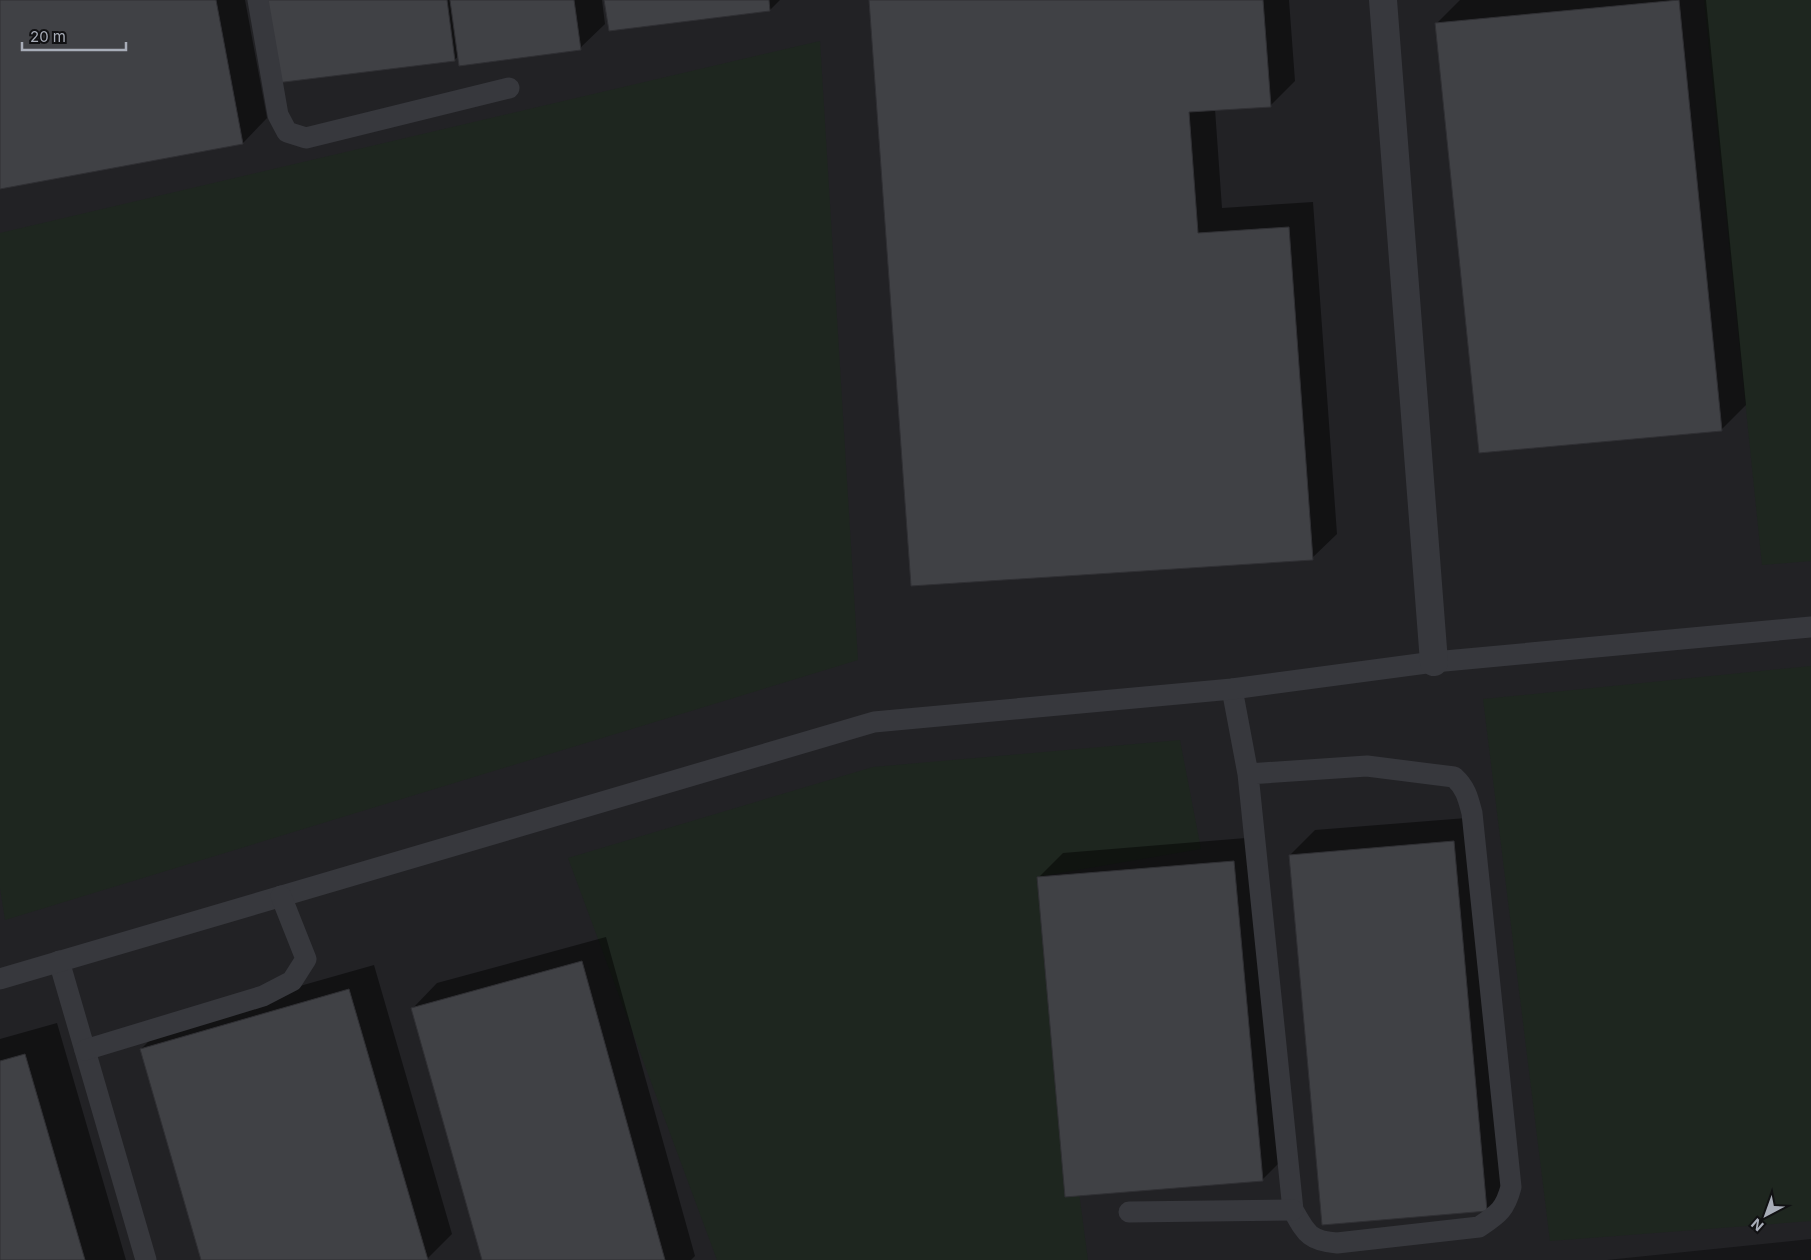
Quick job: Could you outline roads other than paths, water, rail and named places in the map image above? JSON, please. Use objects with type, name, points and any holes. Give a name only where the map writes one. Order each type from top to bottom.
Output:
[{"type":"street","points":[[1384,0],[1434,662]]},
{"type":"lane","points":[[258,0],[278,115],[287,132],[306,138],[509,88]]},
{"type":"lane","points":[[0,979],[874,722],[1232,689],[1434,662],[1811,627]]},
{"type":"lane","points":[[1232,689],[1248,774],[1293,1210],[1305,1232],[1322,1242],[1346,1242],[1479,1227],[1495,1216],[1507,1202],[1510,1187],[1472,813],[1462,784],[1454,778],[1367,766],[1248,774]]},
{"type":"lane","points":[[85,1050],[263,996],[292,981],[306,959],[281,896]]},
{"type":"lane","points":[[59,961],[146,1260]]},
{"type":"lane","points":[[1129,1212],[1293,1210]]}]
